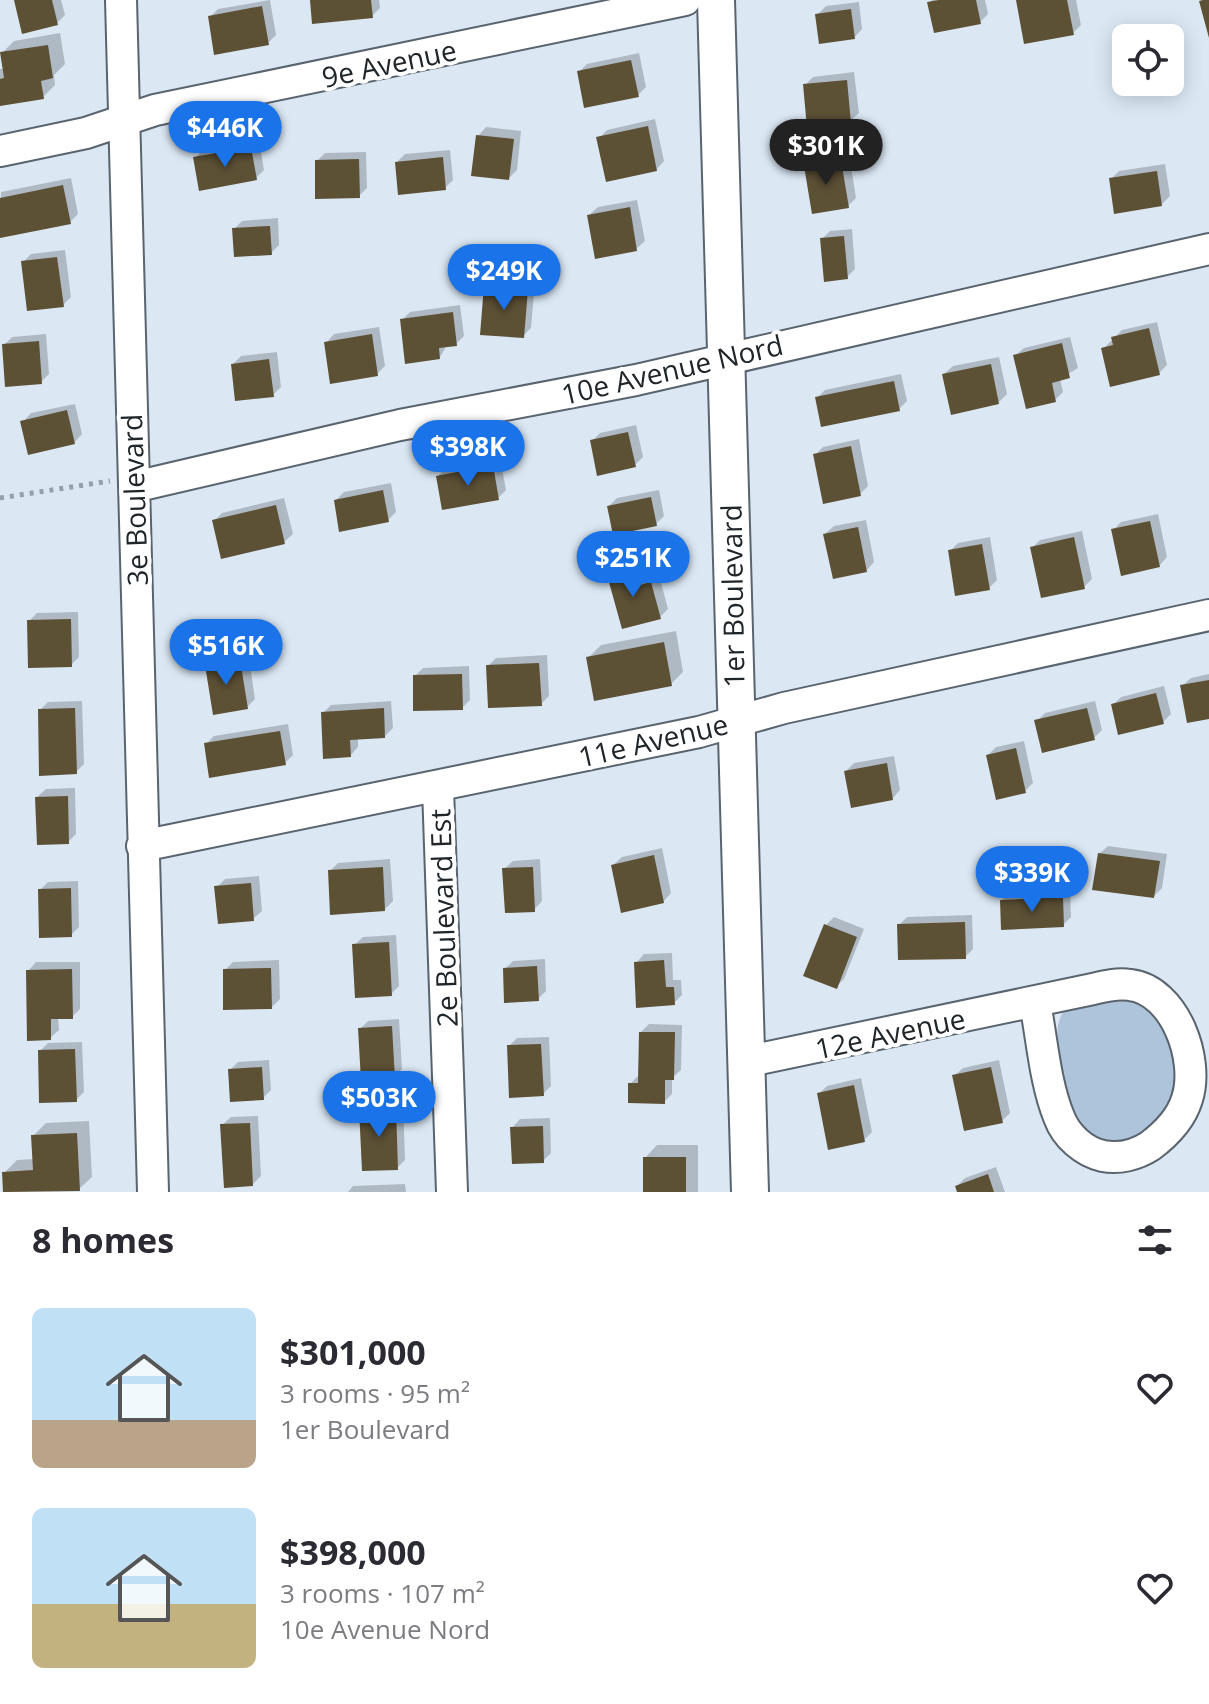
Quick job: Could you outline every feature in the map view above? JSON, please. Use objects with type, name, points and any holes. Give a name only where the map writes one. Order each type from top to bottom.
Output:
[{"type":"street","name":"3e Boulevard","points":[[121,0],[126,484],[153,1192]]},
{"type":"street","name":"9e Avenue","points":[[0,151],[86,133],[155,110],[685,0]]},
{"type":"street","name":"1er Boulevard","points":[[716,0],[750,1192]]},
{"type":"street","name":"10e Avenue Nord","points":[[126,484],[400,425],[636,380],[1209,249]]},
{"type":"street","name":"11e Avenue","points":[[142,846],[438,788],[1209,615]]},
{"type":"street","name":"2e Boulevard Est","points":[[438,788],[452,1192]]},
{"type":"street","name":"12e Avenue","points":[[745,1062],[1093,989],[1131,985],[1151,993],[1170,1011],[1184,1042],[1190,1082],[1181,1113],[1160,1139],[1133,1154],[1107,1157],[1092,1153],[1068,1133],[1059,1117],[1035,1003]]},
{"type":"path","points":[[0,498],[126,484]]},
{"type":"shaded area","points":[[1122,997],[1149,1011],[1166,1032],[1173,1052],[1175,1083],[1167,1109],[1152,1129],[1133,1140],[1112,1143],[1092,1134],[1075,1113],[1064,1078],[1057,1032],[1067,1007]]},
{"type":"building","points":[[14,0],[52,0],[58,25],[22,34]]},
{"type":"building","points":[[310,0],[371,0],[373,18],[312,24]]},
{"type":"building","points":[[976,0],[981,24],[934,33],[927,2]]},
{"type":"building","points":[[1016,0],[1067,0],[1074,35],[1024,44]]},
{"type":"building","points":[[1209,0],[1209,38],[1199,1]]},
{"type":"building","points":[[262,6],[269,45],[214,55],[208,16]]},
{"type":"building","points":[[851,9],[855,39],[819,44],[815,14]]},
{"type":"building","points":[[48,45],[53,78],[41,81],[44,99],[0,106],[0,79],[4,78],[0,52]]},
{"type":"building","points":[[631,60],[639,97],[584,108],[577,71]]},
{"type":"building","points":[[847,80],[851,123],[807,128],[803,84]]},
{"type":"building","points":[[648,126],[657,171],[606,182],[596,137]]},
{"type":"building","points":[[476,135],[514,139],[509,180],[471,176]]},
{"type":"building","points":[[251,147],[257,180],[199,191],[193,157]]},
{"type":"building","points":[[443,157],[446,190],[398,195],[395,162]]},
{"type":"building","points":[[359,159],[360,198],[315,199],[315,160]]},
{"type":"building","points":[[841,160],[849,208],[812,214],[804,166]]},
{"type":"building","points":[[1157,171],[1162,206],[1114,214],[1109,178]]},
{"type":"building","points":[[63,185],[71,224],[0,238],[0,198]]},
{"type":"building","points":[[630,207],[637,251],[595,259],[587,215]]},
{"type":"building","points":[[270,226],[272,255],[234,257],[232,228]]},
{"type":"building","points":[[844,236],[848,279],[824,282],[820,238]]},
{"type":"building","points":[[57,257],[64,307],[27,311],[21,261]]},
{"type":"building","points":[[484,285],[528,289],[524,338],[480,335]]},
{"type":"building","points":[[453,312],[457,346],[439,348],[440,359],[405,364],[400,319]]},
{"type":"building","points":[[1149,328],[1160,375],[1110,387],[1101,348],[1113,345],[1111,337]]},
{"type":"building","points":[[372,334],[378,376],[330,384],[324,342]]},
{"type":"building","points":[[39,341],[42,384],[5,387],[2,344]]},
{"type":"building","points":[[1062,343],[1070,378],[1052,383],[1056,402],[1026,409],[1013,355]]},
{"type":"building","points":[[269,359],[274,397],[235,401],[231,364]]},
{"type":"building","points":[[991,364],[999,404],[951,415],[942,374]]},
{"type":"building","points":[[894,381],[900,411],[821,427],[815,397]]},
{"type":"building","points":[[67,410],[75,444],[28,455],[20,421]]},
{"type":"building","points":[[628,432],[636,467],[597,476],[590,440]]},
{"type":"building","points":[[851,446],[861,496],[823,504],[813,454]]},
{"type":"building","points":[[493,465],[499,500],[442,510],[436,476]]},
{"type":"building","points":[[383,490],[389,522],[339,532],[334,500]]},
{"type":"building","points":[[651,497],[657,526],[613,535],[607,506]]},
{"type":"building","points":[[276,505],[285,544],[221,559],[212,520]]},
{"type":"building","points":[[1150,521],[1160,567],[1121,576],[1111,529]]},
{"type":"building","points":[[858,527],[867,572],[833,579],[823,534]]},
{"type":"building","points":[[1074,537],[1085,589],[1041,598],[1030,547]]},
{"type":"building","points":[[982,544],[990,590],[955,596],[948,550]]},
{"type":"building","points":[[635,567],[640,585],[651,582],[661,619],[622,629],[607,575]]},
{"type":"building","points":[[71,619],[72,667],[28,668],[27,620]]},
{"type":"building","points":[[664,642],[672,686],[594,701],[586,657]]},
{"type":"building","points":[[240,659],[248,709],[213,715],[205,665]]},
{"type":"building","points":[[539,663],[542,706],[488,708],[486,665]]},
{"type":"building","points":[[462,674],[463,710],[413,711],[413,675]]},
{"type":"building","points":[[1209,680],[1209,719],[1187,723],[1180,685]]},
{"type":"building","points":[[1156,693],[1164,724],[1118,735],[1111,704]]},
{"type":"building","points":[[75,708],[77,774],[39,776],[38,709]]},
{"type":"building","points":[[384,708],[385,738],[350,740],[351,757],[323,759],[321,712]]},
{"type":"building","points":[[1087,708],[1095,740],[1042,753],[1034,720]]},
{"type":"building","points":[[280,731],[286,765],[209,778],[204,743]]},
{"type":"building","points":[[1016,748],[1026,793],[996,800],[986,755]]},
{"type":"building","points":[[887,763],[893,800],[851,808],[844,771]]},
{"type":"building","points":[[68,796],[69,844],[37,845],[35,797]]},
{"type":"building","points":[[1098,853],[1160,861],[1154,898],[1092,890]]},
{"type":"building","points":[[654,855],[664,903],[621,913],[611,865]]},
{"type":"building","points":[[383,867],[385,911],[330,915],[328,870]]},
{"type":"building","points":[[533,867],[535,912],[505,913],[502,868]]},
{"type":"building","points":[[251,883],[254,921],[218,924],[214,886]]},
{"type":"building","points":[[71,888],[72,937],[39,938],[38,889]]},
{"type":"building","points":[[1063,897],[1064,927],[1001,930],[1000,900]]},
{"type":"building","points":[[965,922],[966,959],[898,960],[897,924]]},
{"type":"building","points":[[824,924],[857,937],[837,989],[803,976]]},
{"type":"building","points":[[389,942],[392,996],[355,998],[352,944]]},
{"type":"building","points":[[664,960],[666,987],[674,987],[675,1005],[636,1008],[634,962]]},
{"type":"building","points":[[537,966],[539,1001],[504,1003],[503,968]]},
{"type":"building","points":[[271,968],[272,1009],[223,1010],[223,969]]},
{"type":"building","points":[[72,969],[73,1019],[51,1019],[51,1040],[27,1041],[26,970]]},
{"type":"building","points":[[392,1026],[395,1079],[361,1081],[358,1028]]},
{"type":"building","points":[[639,1032],[675,1032],[674,1080],[665,1080],[665,1104],[628,1103],[628,1083],[638,1083]]},
{"type":"building","points":[[541,1044],[544,1096],[509,1098],[507,1045]]},
{"type":"building","points":[[75,1049],[77,1102],[39,1103],[38,1050]]},
{"type":"building","points":[[262,1067],[264,1100],[230,1102],[228,1069]]},
{"type":"building","points":[[991,1067],[1003,1123],[964,1131],[952,1075]]},
{"type":"building","points":[[854,1085],[865,1142],[828,1150],[817,1093]]},
{"type":"building","points":[[396,1107],[398,1170],[362,1171],[359,1108]]},
{"type":"building","points":[[250,1123],[253,1186],[224,1188],[220,1124]]},
{"type":"building","points":[[543,1126],[544,1163],[512,1164],[510,1127]]},
{"type":"building","points":[[77,1133],[80,1191],[3,1192],[2,1172],[33,1170],[31,1135]]},
{"type":"building","points":[[643,1157],[686,1157],[686,1192],[643,1192]]},
{"type":"building","points":[[988,1174],[994,1192],[957,1192],[955,1186]]}]
